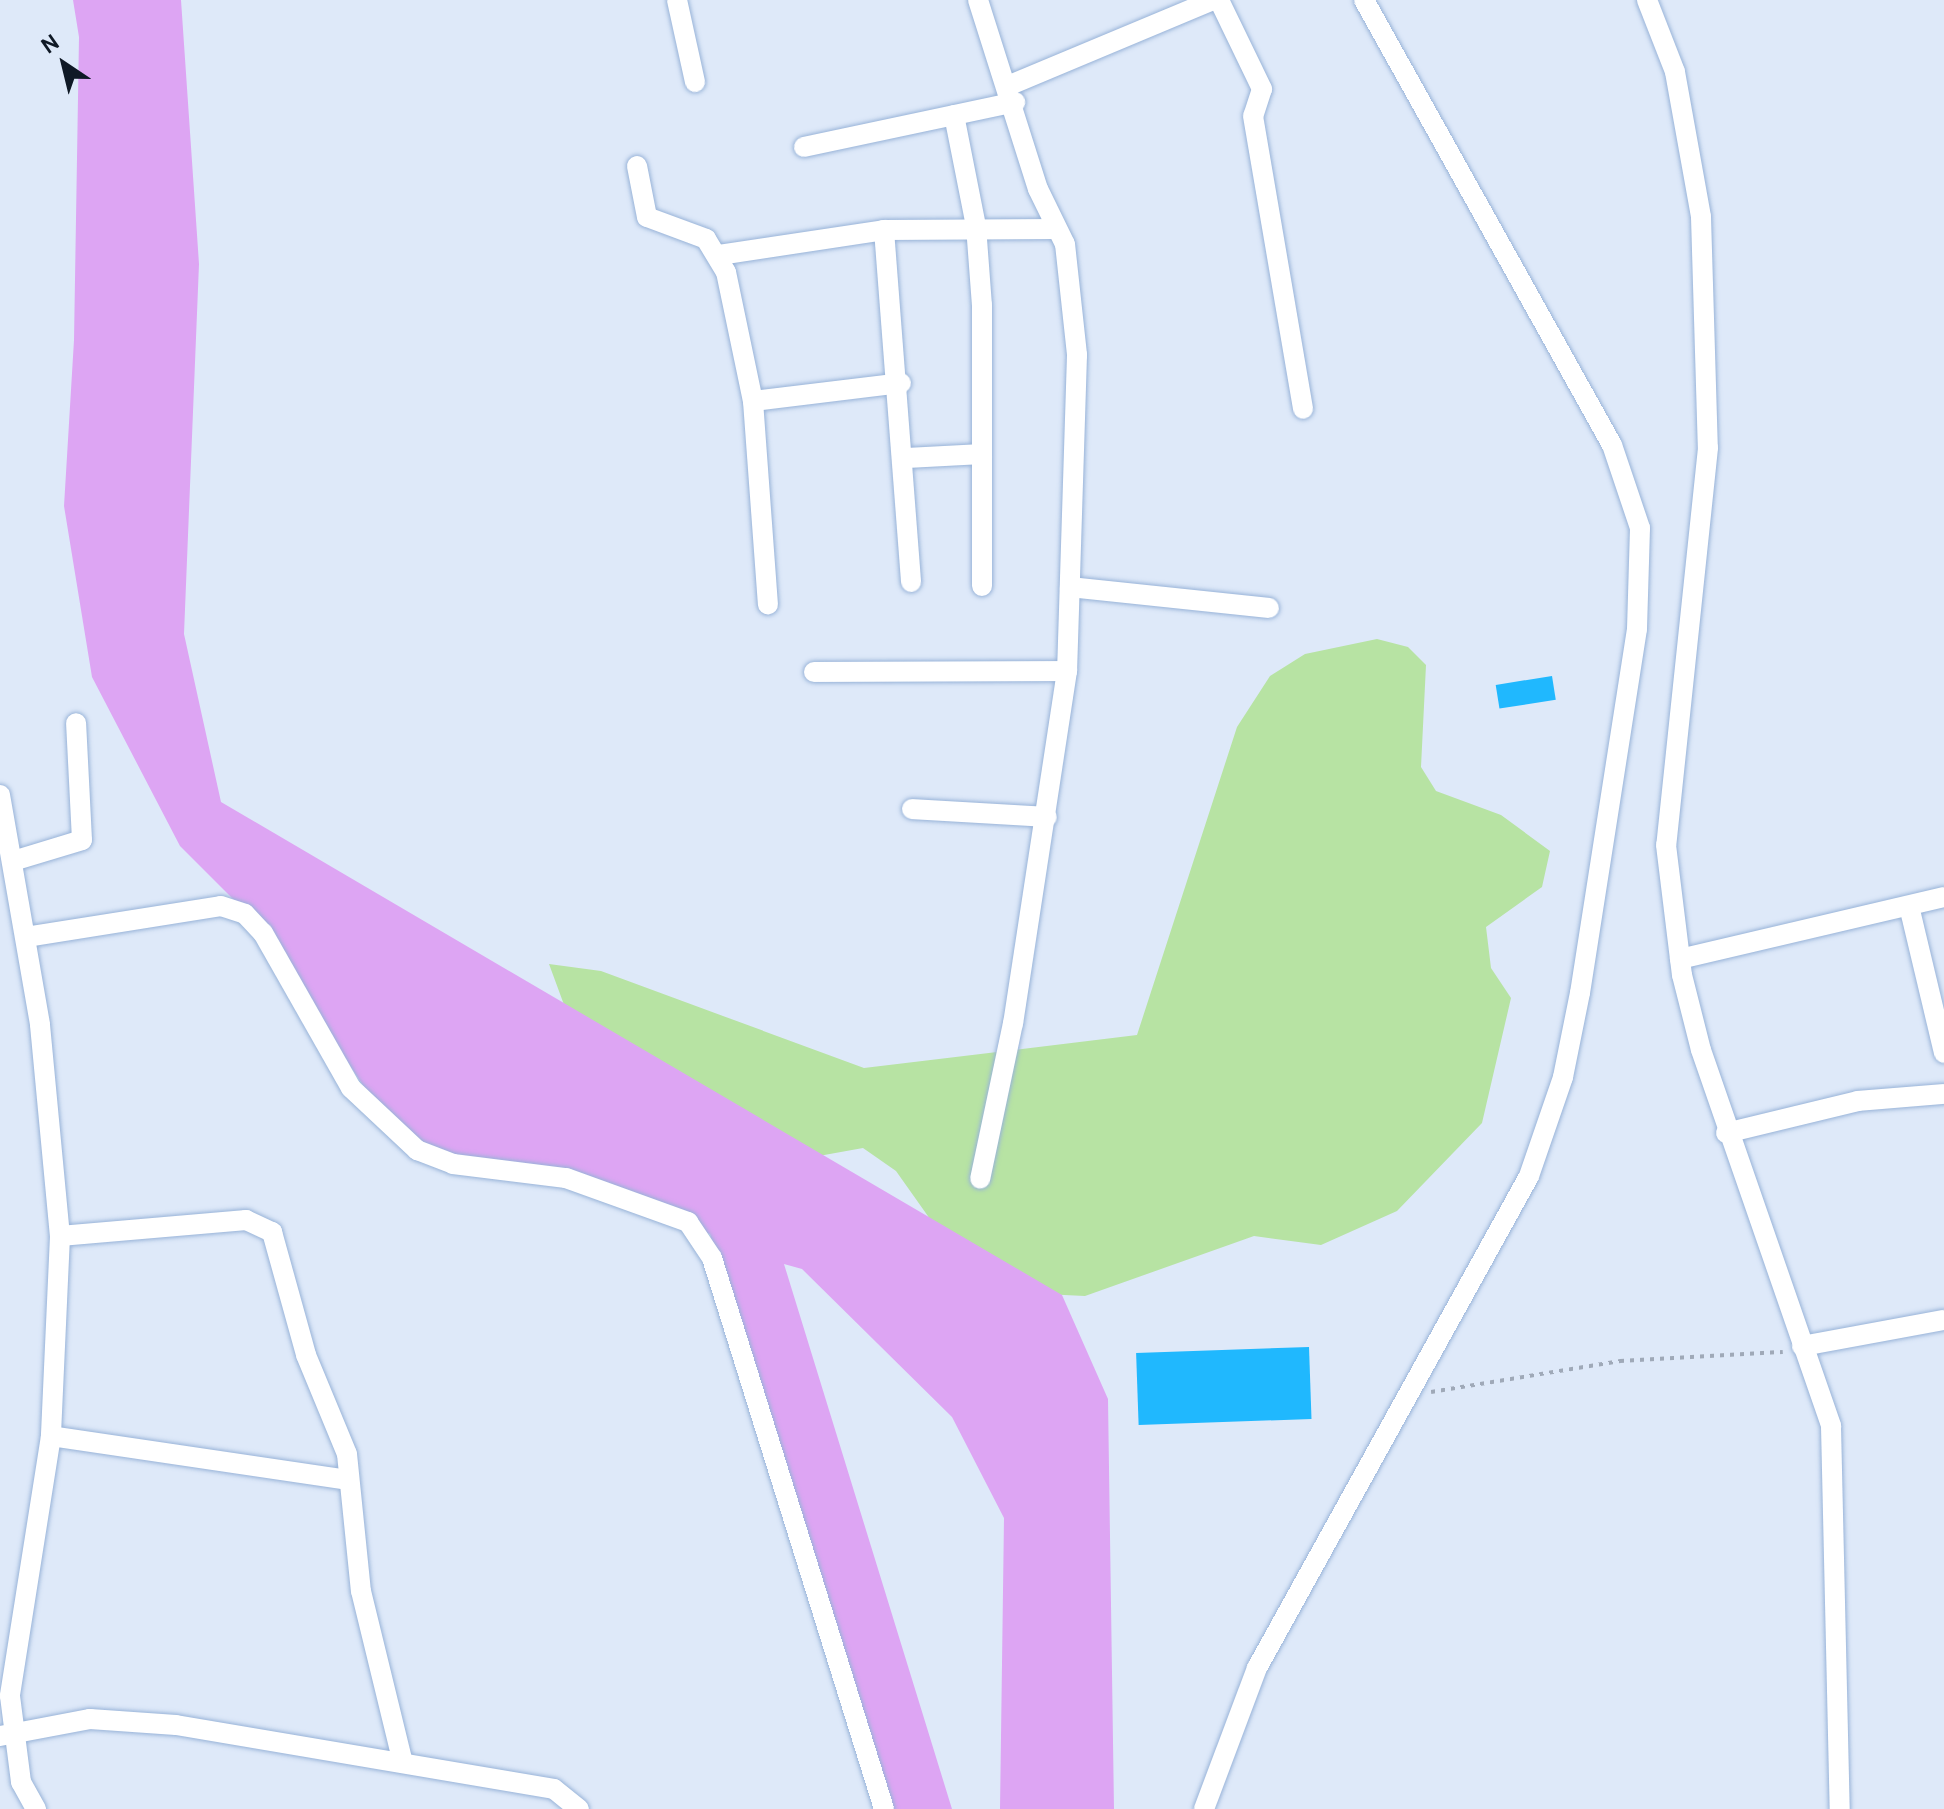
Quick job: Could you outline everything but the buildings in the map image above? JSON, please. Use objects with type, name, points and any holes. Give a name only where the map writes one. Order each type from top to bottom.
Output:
[{"type":"street","points":[[677,0],[695,82]]},
{"type":"street","points":[[978,0],[1068,258],[1077,355],[1067,671],[1047,817],[980,1179]]},
{"type":"street","points":[[804,147],[954,115],[1012,94],[1216,0],[1262,89],[1253,116],[1303,409]]},
{"type":"street","points":[[1204,1809],[1257,1668],[1529,1176],[1563,1077],[1637,629],[1640,528],[1612,445],[1364,0]]},
{"type":"street","points":[[1647,0],[1675,72],[1702,233],[1708,448],[1666,845],[1680,959],[1726,1133],[1831,1426],[1835,1461],[1840,1809]]},
{"type":"street","points":[[954,115],[976,226],[982,586]]},
{"type":"street","points":[[637,166],[647,217],[692,231],[719,255],[753,401],[768,604]]},
{"type":"street","points":[[719,255],[884,230],[976,226],[1057,229]]},
{"type":"street","points":[[884,230],[907,458],[911,582]]},
{"type":"street","points":[[753,401],[901,383]]},
{"type":"street","points":[[907,458],[982,454]]},
{"type":"street","points":[[1070,587],[1269,608]]},
{"type":"street","points":[[814,672],[1067,671]]},
{"type":"street","points":[[13,861],[82,840],[76,723]]},
{"type":"street","points":[[0,795],[26,937],[60,1236],[51,1436],[5,1695],[7,1735],[21,1782],[36,1809]]},
{"type":"street","points":[[912,809],[1047,817]]},
{"type":"street","points":[[1680,959],[1944,897]]},
{"type":"street","points":[[26,937],[221,906],[245,914],[263,933],[351,1088],[417,1150],[453,1164],[566,1178],[688,1222],[712,1258],[884,1809]]},
{"type":"street","points":[[1909,906],[1944,1053]]},
{"type":"street","points":[[1726,1133],[1858,1101],[1944,1094]]},
{"type":"street","points":[[60,1236],[262,1223],[279,1246],[306,1355],[340,1427],[361,1591],[403,1763]]},
{"type":"street","points":[[1802,1346],[1944,1320]]},
{"type":"street","points":[[51,1436],[348,1480]]},
{"type":"street","points":[[7,1735],[131,1719],[554,1789],[579,1809]]},
{"type":"path","points":[[1409,1397],[1573,1367],[1765,1356],[1802,1346]]},
{"type":"green space","points":[[1377,639],[1408,647],[1426,665],[1421,767],[1436,791],[1501,815],[1550,851],[1542,887],[1486,927],[1491,968],[1511,998],[1482,1123],[1397,1211],[1321,1245],[1254,1236],[1085,1296],[1023,1293],[947,1243],[896,1171],[863,1148],[791,1161],[570,1021],[549,964],[601,971],[864,1068],[1137,1035],[1237,727],[1270,676],[1305,654]]},
{"type":"shaded area","points":[[73,0],[181,0],[199,264],[184,634],[221,802],[1062,1295],[1108,1399],[1114,1809],[1000,1809],[1004,1518],[952,1417],[802,1269],[784,1264],[952,1809],[884,1809],[710,1234],[561,1179],[430,1160],[370,1096],[256,922],[180,846],[92,677],[64,506],[74,340],[79,37]]}]
